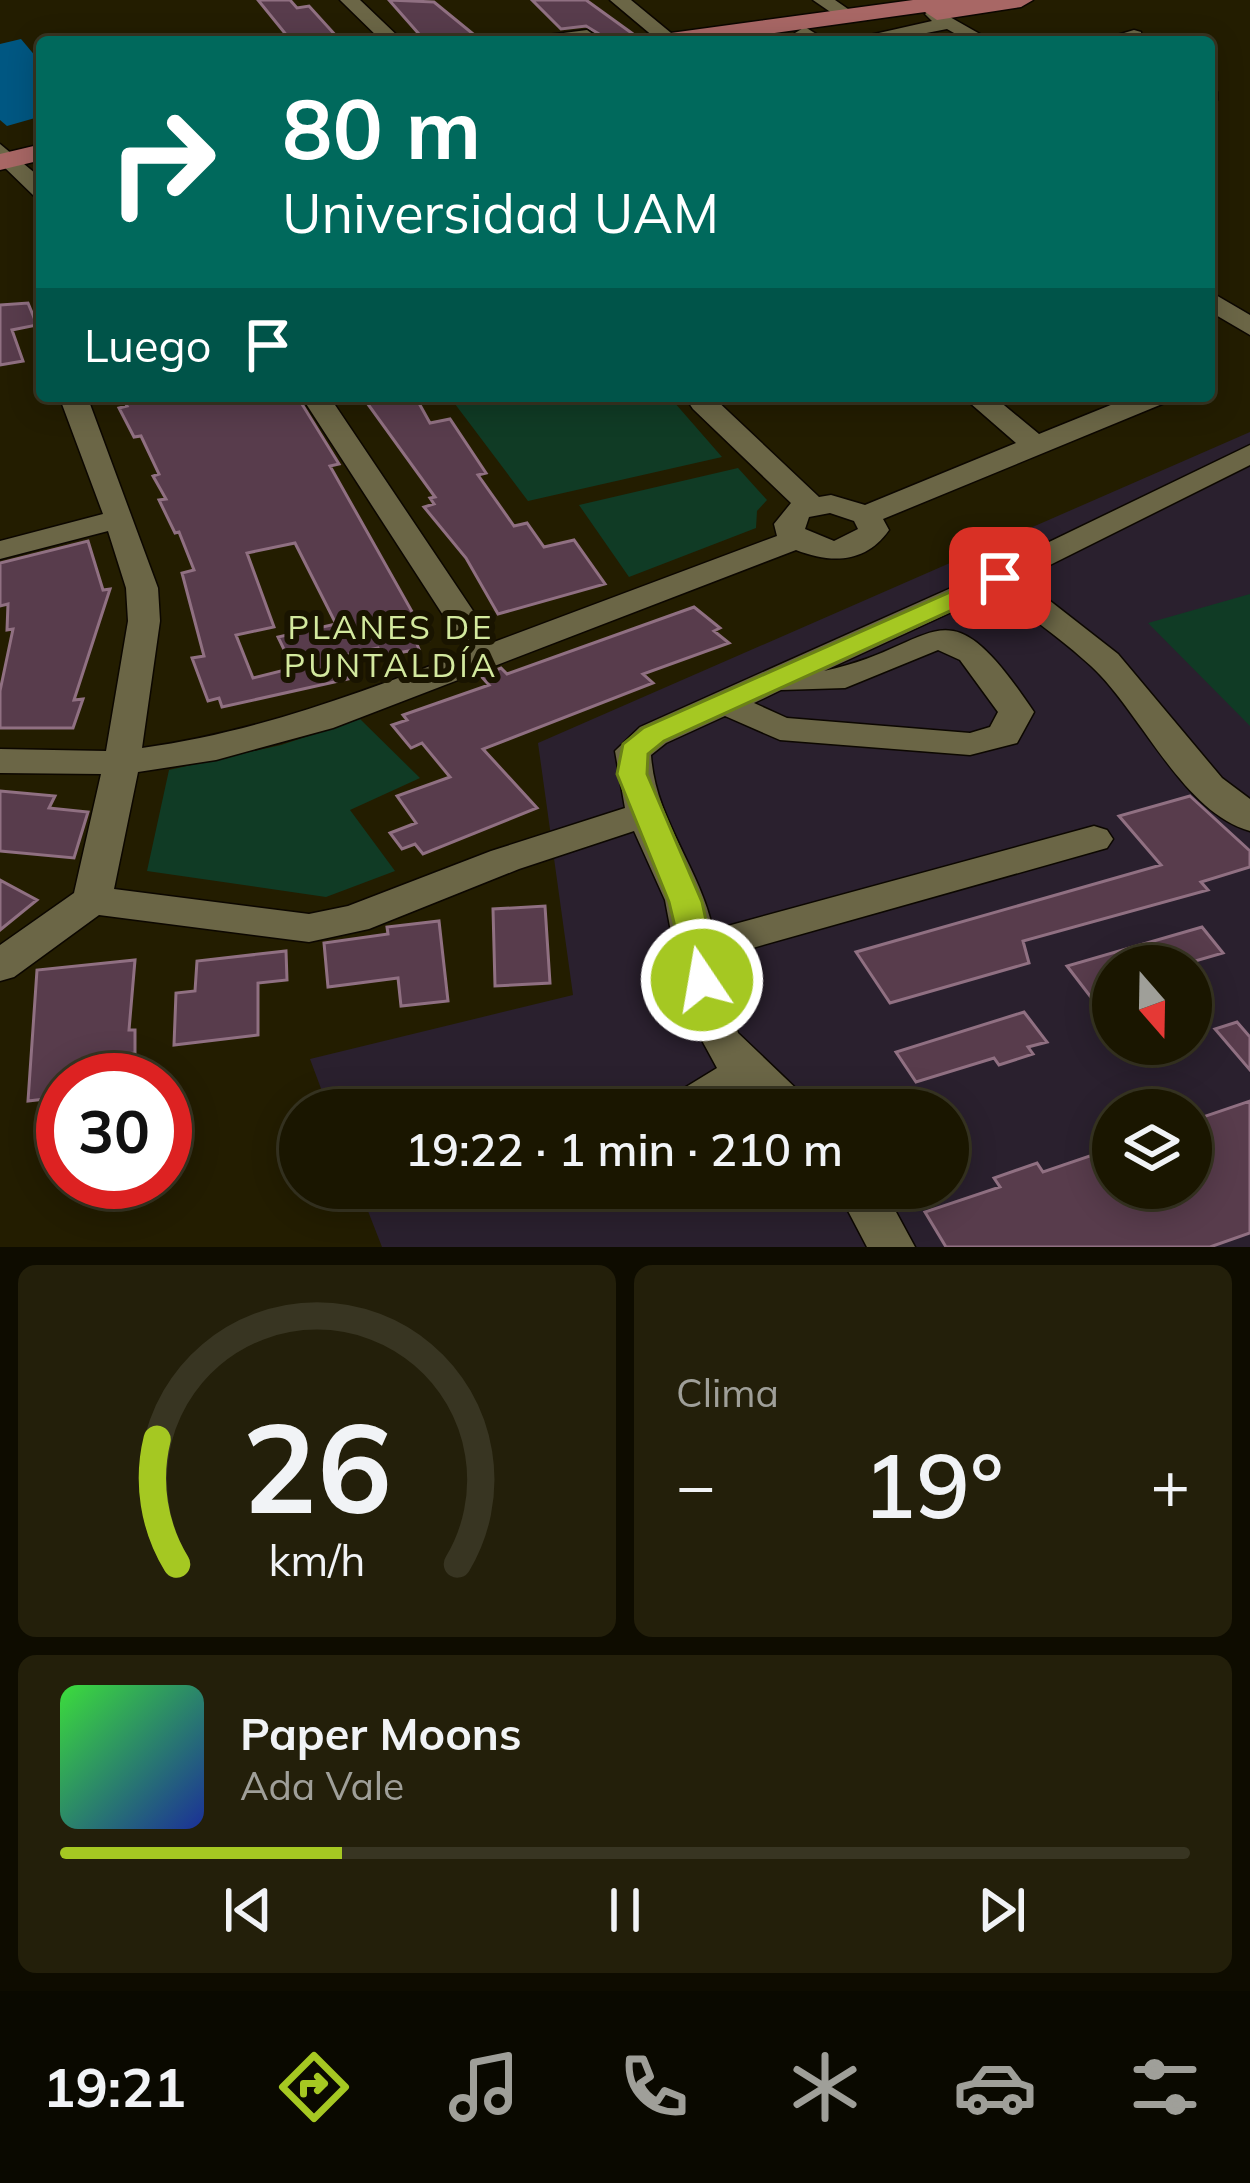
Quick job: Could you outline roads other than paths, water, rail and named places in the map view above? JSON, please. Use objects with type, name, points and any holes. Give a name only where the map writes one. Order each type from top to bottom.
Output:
[{"type":"main road","points":[[768,36],[851,30],[893,5],[965,0]]},
{"type":"main road","points":[[763,36],[942,18],[1021,0]]},
{"type":"main road","points":[[3,155],[36,141]]},
{"type":"main road","points":[[3,155],[36,152]]},
{"type":"street","points":[[349,0],[388,36]]},
{"type":"street","points":[[619,0],[663,36]]},
{"type":"street","points":[[822,0],[851,30],[942,18],[974,36]]},
{"type":"street","points":[[3,155],[36,185]]},
{"type":"street","points":[[1215,303],[1250,327]]},
{"type":"street","points":[[0,966],[92,900],[122,763],[144,621],[142,588],[76,402]]},
{"type":"street","points":[[319,402],[488,658]]},
{"type":"street","points":[[983,402],[1035,445]]},
{"type":"street","points":[[866,515],[874,530],[871,538],[850,548],[821,549],[797,539],[788,524],[792,516],[811,506],[831,503],[866,515],[1142,402]]},
{"type":"street","points":[[703,403],[811,506]]},
{"type":"street","points":[[765,1089],[720,1041],[708,1011],[686,902],[646,814],[632,774],[633,751],[653,735],[1000,578],[1250,454]]},
{"type":"street","points":[[0,550],[120,519]]},
{"type":"street","points":[[0,761],[122,763],[216,749],[321,720],[797,539]]},
{"type":"street","points":[[1000,578],[1106,662],[1209,787],[1250,818]]},
{"type":"street","points":[[726,703],[780,729],[970,744],[1004,735],[1016,712],[972,652],[953,640],[933,640],[832,681],[773,682]]},
{"type":"street","points":[[92,900],[309,928],[355,920],[506,860],[646,814]]},
{"type":"street","points":[[696,950],[1094,839]]},
{"type":"street","points":[[718,1089],[745,1072]]},
{"type":"street","points":[[871,1209],[892,1247]]},
{"type":"water","points":[[21,39],[36,57],[36,118],[7,126],[0,120],[0,44]]},
{"type":"district","name":"PLANES DE PUNTALDÍA","points":[[391,646]]}]
